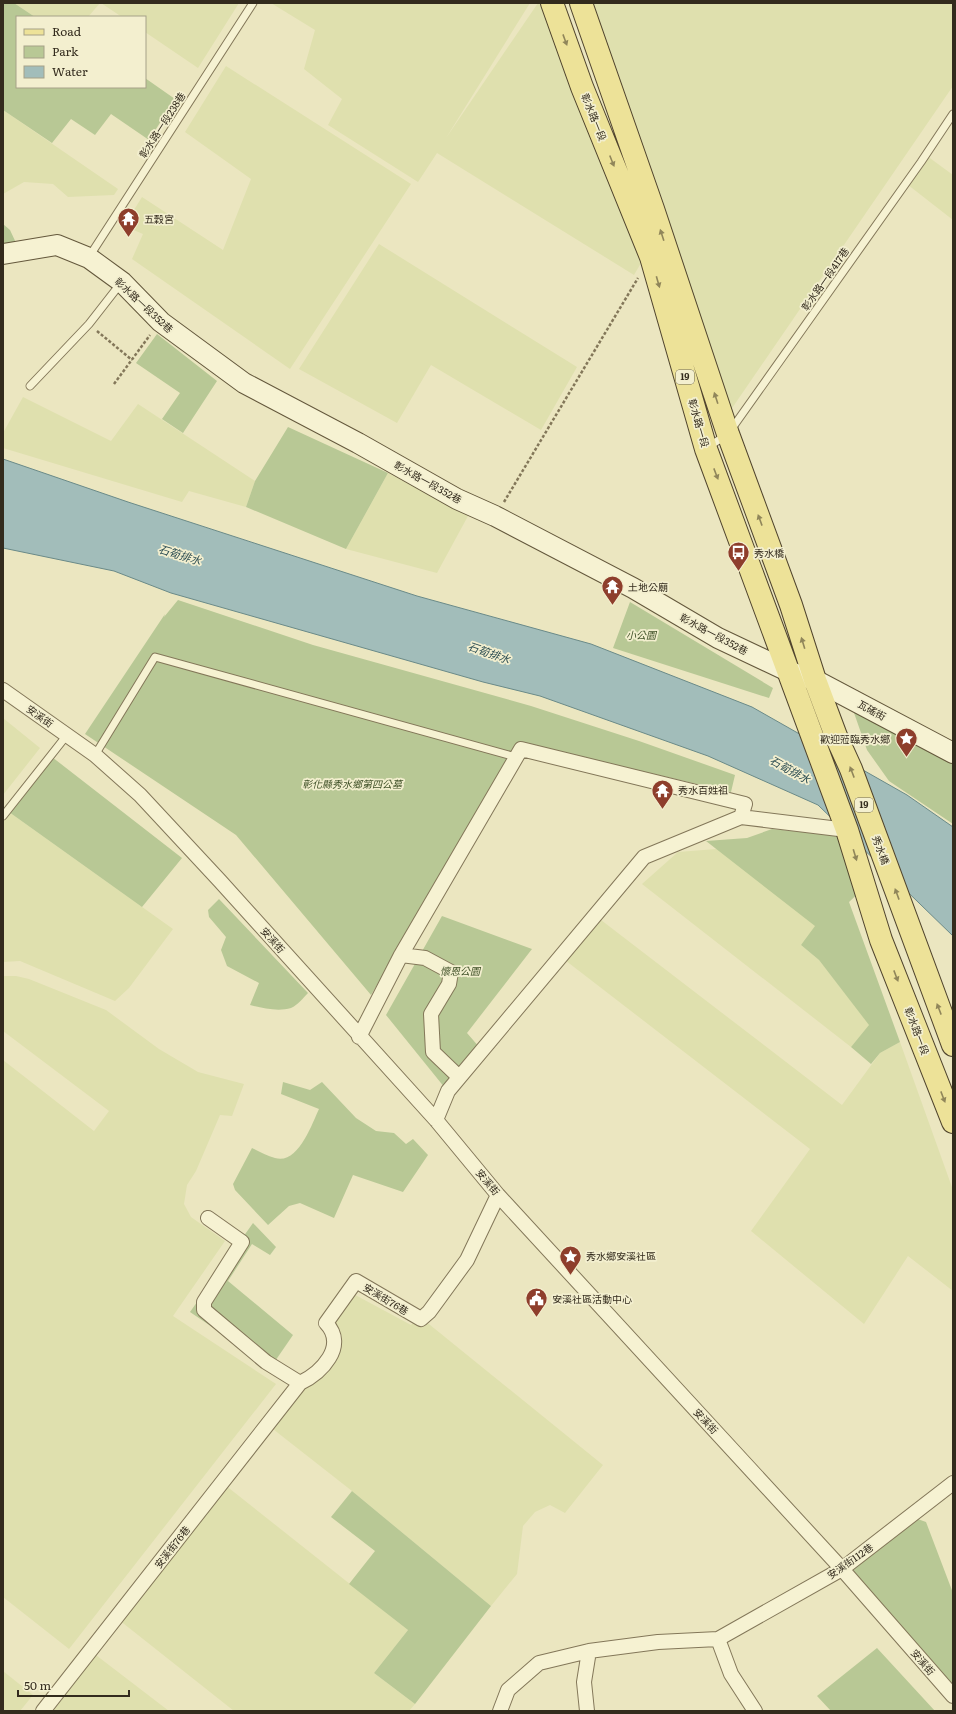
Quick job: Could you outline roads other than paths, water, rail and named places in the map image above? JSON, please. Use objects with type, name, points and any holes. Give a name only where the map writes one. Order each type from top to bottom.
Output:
[{"type":"main road","name":"彰水路一段","points":[[552,3],[582,87],[651,257],[706,448],[790,672],[847,830],[881,940],[953,1122]]},
{"type":"main road","name":"19","points":[[581,3],[653,208],[728,434],[791,605],[815,680]]},
{"type":"main road","name":"秀水橋","points":[[815,680],[836,736],[851,769],[953,1045]]},
{"type":"street","name":"彰水路一段352巷","points":[[3,254],[57,245],[89,258],[122,282],[161,322],[244,383],[358,443],[457,499],[495,516],[633,588],[718,638],[790,672]]},
{"type":"street","name":"瓦磘街","points":[[790,672],[815,680],[953,753]]},
{"type":"street","name":"安溪街","points":[[3,690],[95,755],[140,794],[225,886],[359,1037],[436,1120],[498,1195],[842,1569],[953,1696]]},
{"type":"street","points":[[359,1037],[401,954],[520,749],[745,804],[741,817]]},
{"type":"street","points":[[436,1120],[448,1091],[459,1077],[644,857],[741,817],[847,830]]},
{"type":"street","points":[[401,954],[425,958],[451,972],[449,984],[430,1014],[433,1052],[459,1077]]},
{"type":"street","name":"安溪街76巷","points":[[44,1711],[300,1383],[312,1377],[322,1369],[334,1345],[332,1329],[326,1323],[356,1281],[421,1319],[429,1312],[467,1260],[498,1195]]},
{"type":"street","points":[[208,1218],[242,1242],[204,1302],[204,1310],[266,1362],[300,1383]]},
{"type":"street","name":"安溪街112巷","points":[[500,1711],[508,1690],[539,1663],[589,1651],[658,1642],[718,1639],[842,1569],[953,1484]]},
{"type":"street","points":[[718,1639],[731,1674],[755,1711]]},
{"type":"street","points":[[587,1711],[584,1682],[589,1651]]},
{"type":"lane","name":"彰水路一段238巷","points":[[89,258],[253,3]]},
{"type":"lane","name":"彰水路一段417巷","points":[[706,448],[728,434],[953,114]]},
{"type":"lane","points":[[30,386],[89,324],[122,282]]},
{"type":"lane","points":[[95,755],[155,657],[516,757]]},
{"type":"lane","points":[[3,816],[67,735]]},
{"type":"water","name":"石筍排水","points":[[3,459],[128,502],[417,596],[591,644],[752,707],[907,795],[953,827],[953,936],[818,805],[708,756],[540,696],[483,682],[171,593],[114,571],[3,548]]},
{"type":"place","name":"五穀宮","points":[[128,238]]},
{"type":"place","name":"秀水橋","points":[[738,572]]},
{"type":"place","name":"土地公廟","points":[[613,606]]},
{"type":"place","name":"歡迎蒞臨秀水鄉","points":[[906,758]]},
{"type":"place","name":"秀水百姓祖","points":[[663,810]]},
{"type":"place","name":"秀水鄉安溪社區","points":[[571,1276]]},
{"type":"place","name":"安溪社區活動中心","points":[[536,1318]]},
{"type":"park label","name":"小公園","points":[[641,635]]},
{"type":"park label","name":"彰化縣秀水鄉第四公墓","points":[[352,784]]},
{"type":"park label","name":"懷恩公園","points":[[460,971]]}]
